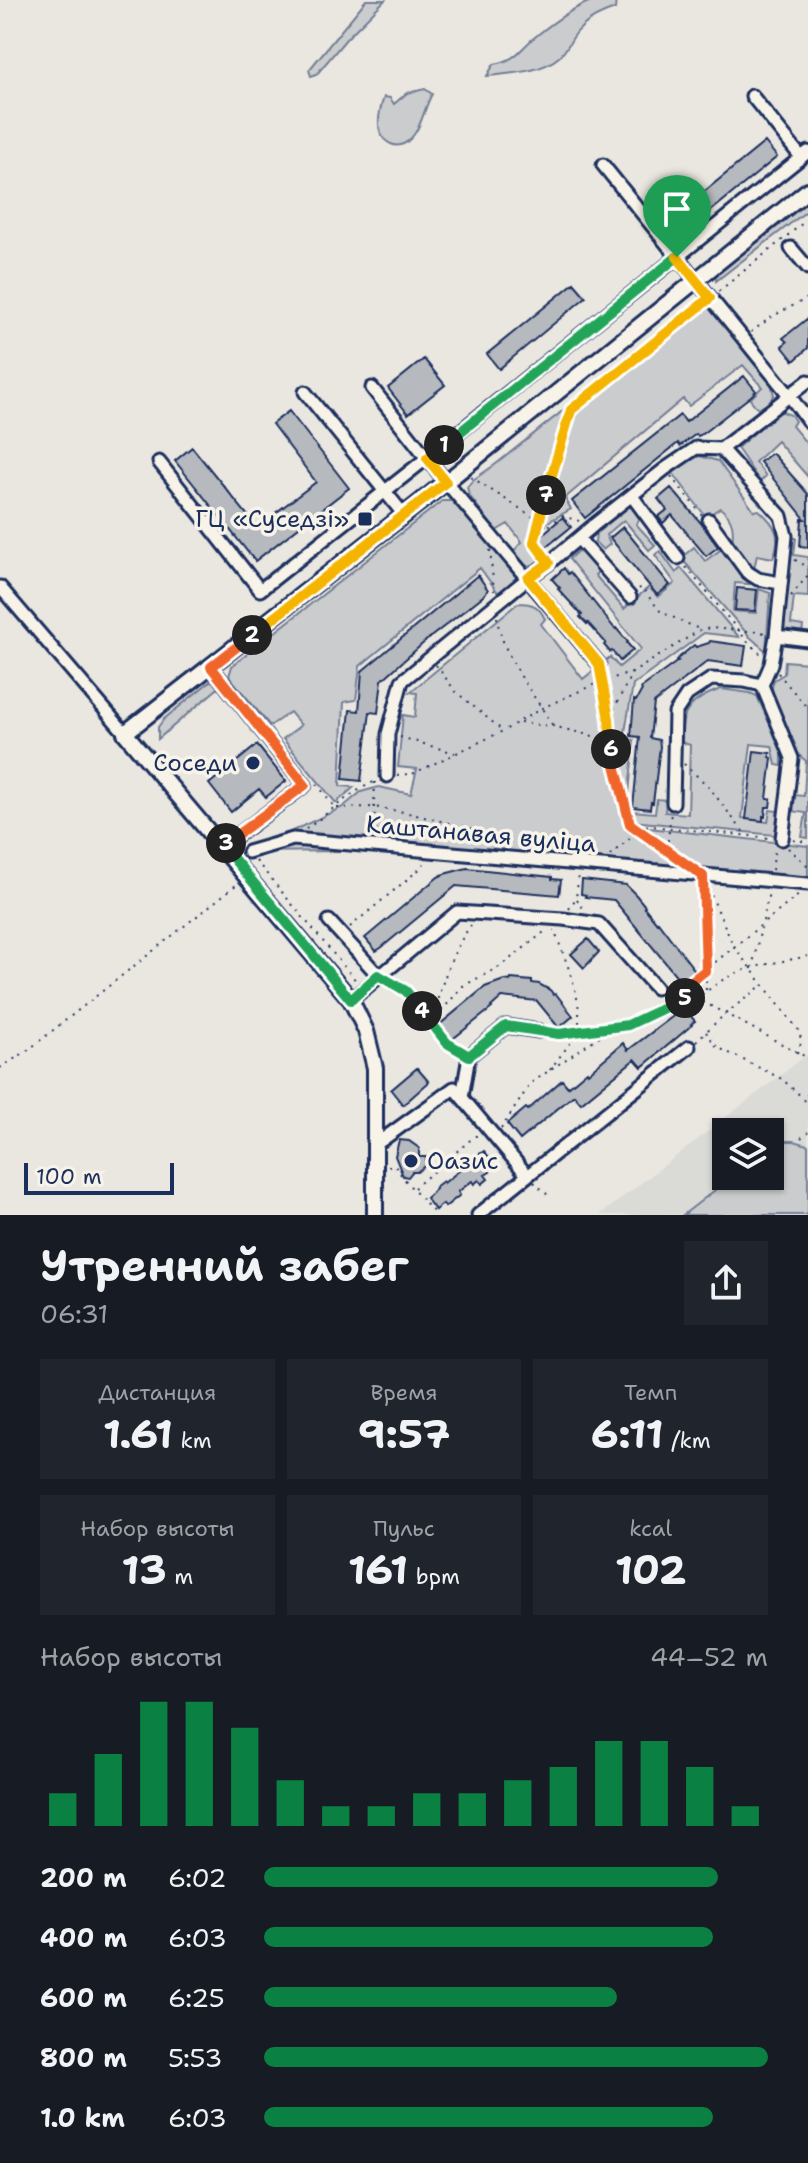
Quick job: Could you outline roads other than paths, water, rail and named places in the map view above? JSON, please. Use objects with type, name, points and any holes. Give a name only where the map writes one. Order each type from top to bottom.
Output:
[{"type":"main road","points":[[375,1215],[375,1068],[366,1031],[351,1000],[125,733],[446,482],[808,190]]},
{"type":"street","points":[[159,462],[260,590],[804,154],[752,96]]},
{"type":"street","points":[[603,165],[808,421]]},
{"type":"street","points":[[791,248],[808,268]]},
{"type":"street","points":[[387,776],[388,734],[402,681],[665,469],[696,448],[721,449],[808,381]]},
{"type":"street","points":[[372,388],[446,482],[599,664]]},
{"type":"street","points":[[305,392],[404,515]]},
{"type":"street","points":[[721,449],[781,516],[786,536],[776,636],[771,664],[762,685],[792,758],[779,839]]},
{"type":"street","points":[[632,496],[678,558]]},
{"type":"street","points":[[709,520],[747,572],[758,579],[780,583]]},
{"type":"street","points":[[579,539],[630,597]]},
{"type":"street","points":[[0,587],[125,733]]},
{"type":"street","points":[[776,636],[808,640]]},
{"type":"street","points":[[211,667],[305,785],[223,846]]},
{"type":"street","points":[[673,803],[675,713],[687,695],[711,679],[762,685]]},
{"type":"street","name":"Каштанавая вуліца","points":[[248,852],[293,839],[808,886]]},
{"type":"street","points":[[351,1000],[457,912],[599,924],[656,988]]},
{"type":"street","points":[[329,921],[378,975]]},
{"type":"street","points":[[462,1097],[469,1056],[506,1026],[539,1031]]},
{"type":"street","points":[[478,1215],[689,1047]]},
{"type":"street","points":[[375,1145],[454,1088],[527,1175]]},
{"type":"place","name":"ГЦ «Суседзі»","points":[[365,519]]},
{"type":"place","name":"Соседи","points":[[253,763]]},
{"type":"place","name":"Оазис","points":[[411,1161]]}]
